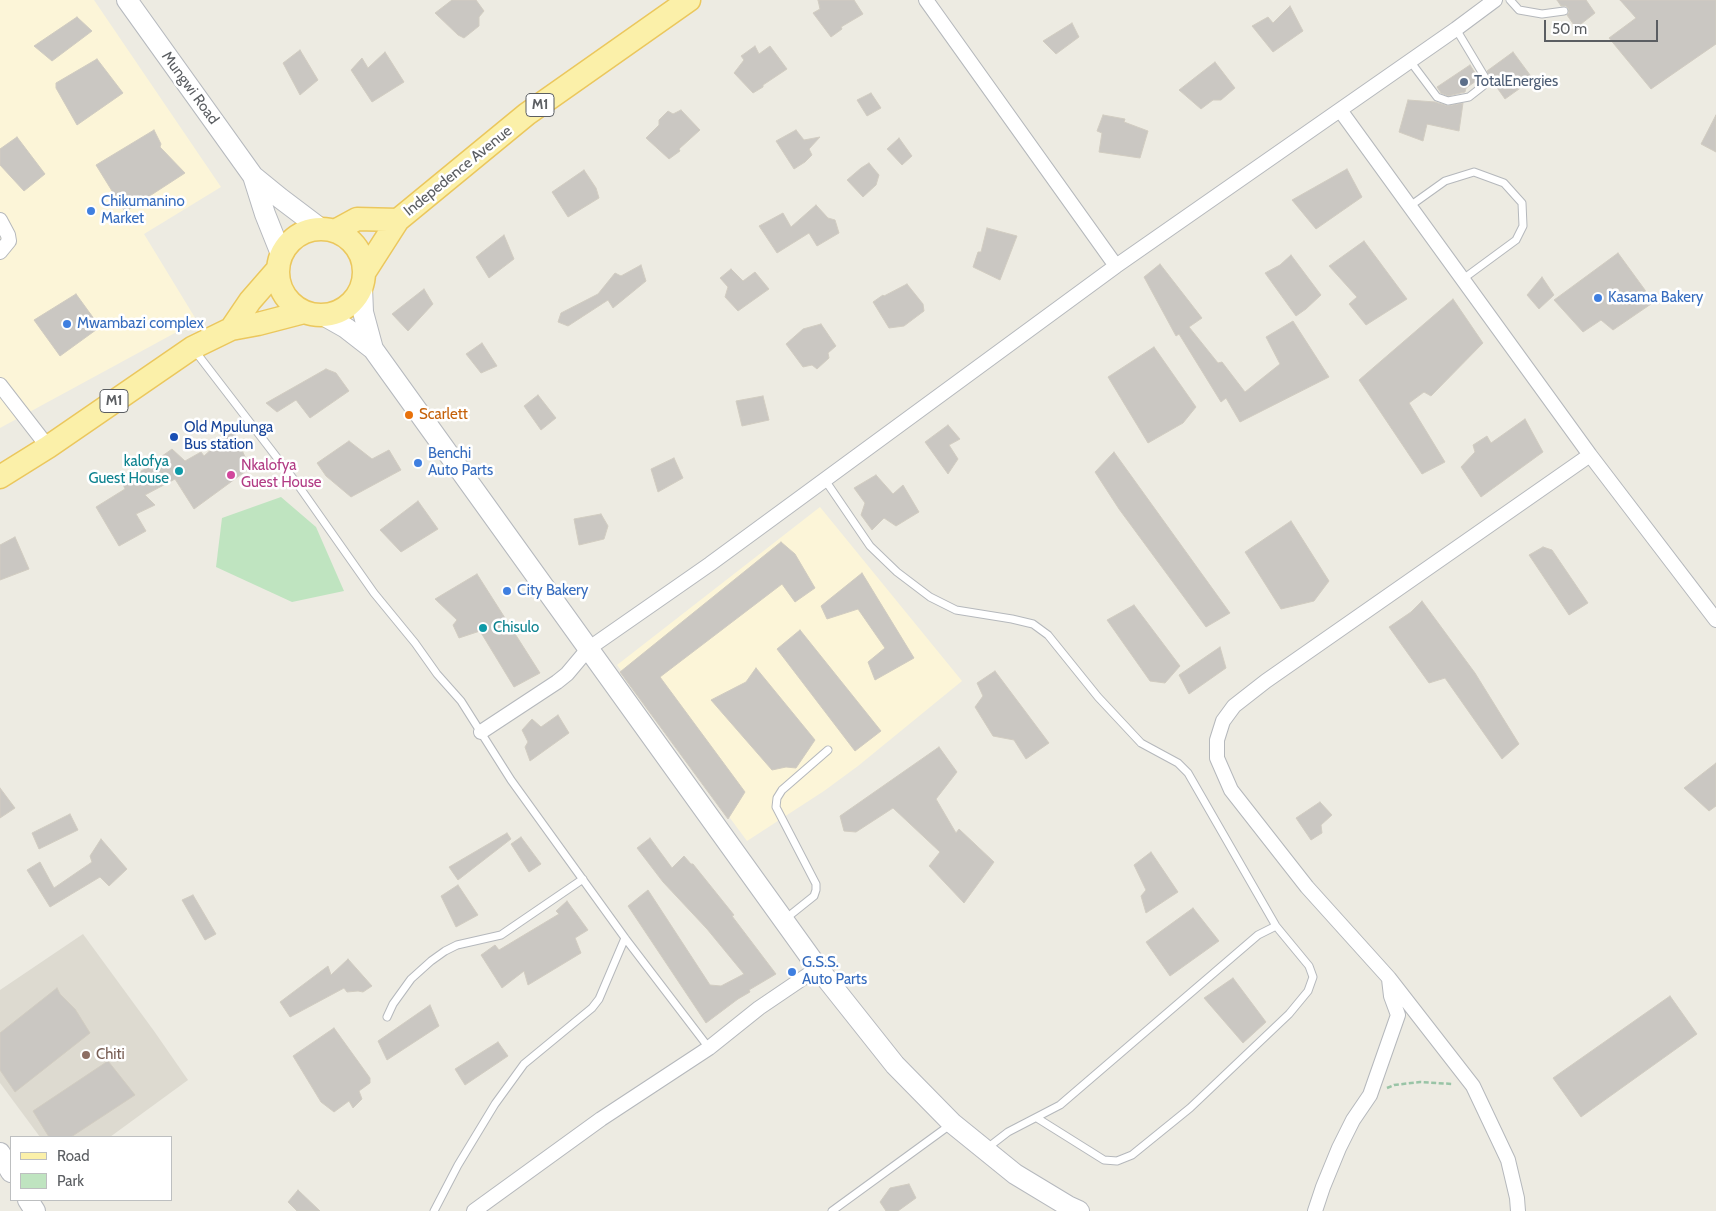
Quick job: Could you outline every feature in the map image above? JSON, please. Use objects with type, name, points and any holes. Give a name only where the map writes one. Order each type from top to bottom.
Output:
[{"type":"main road","name":"Indepedence Avenue","points":[[398,220],[527,114],[689,0]]},
{"type":"main road","name":"M1","points":[[0,477],[48,447],[192,348],[231,329],[314,314],[335,313],[347,307],[355,298],[363,280],[398,220],[357,219],[328,230],[304,232],[291,241],[279,262],[231,329]]},
{"type":"main road","points":[[328,230],[350,241],[361,256],[363,280]]},
{"type":"main road","points":[[279,262],[280,287],[290,302],[314,314]]},
{"type":"street","name":"Mungwi Road","points":[[127,0],[253,176]]},
{"type":"street","points":[[926,0],[1116,266]]},
{"type":"street","points":[[480,732],[557,682],[567,674],[588,649],[710,564],[1116,266],[1495,0]]},
{"type":"street","points":[[1340,110],[1590,455],[1716,620]]},
{"type":"street","points":[[253,176],[280,198],[328,230]]},
{"type":"street","points":[[253,176],[279,262]]},
{"type":"street","points":[[0,220],[9,241],[0,252]]},
{"type":"street","points":[[363,280],[363,312],[374,349]]},
{"type":"street","points":[[314,314],[346,328],[374,349],[818,968],[895,1065],[952,1123],[1015,1174],[1079,1211]]},
{"type":"street","points":[[0,385],[48,447]]},
{"type":"street","points":[[1518,1211],[1517,1198],[1508,1160],[1473,1086],[1389,978],[1307,887],[1231,790],[1217,758],[1217,740],[1223,721],[1234,706],[1266,681],[1590,455]]},
{"type":"street","points":[[474,1211],[601,1119],[708,1048],[759,1008],[818,968]]},
{"type":"street","points":[[1315,1211],[1323,1186],[1353,1120],[1370,1096],[1398,1015],[1389,978]]},
{"type":"lane","points":[[1510,0],[1520,10],[1542,14],[1564,11]]},
{"type":"lane","points":[[1410,61],[1437,97],[1448,102],[1468,97],[1483,86],[1486,79],[1456,29]]},
{"type":"lane","points":[[1410,206],[1445,181],[1474,172],[1504,183],[1522,203],[1523,226],[1516,240],[1463,279]]},
{"type":"lane","points":[[192,348],[298,486],[374,593],[437,674],[461,700],[511,780],[625,938],[708,1048]]},
{"type":"lane","points":[[825,480],[870,546],[897,572],[930,597],[956,610],[1032,624],[1048,635],[1098,696],[1141,743],[1178,762],[1188,773],[1276,926],[1309,966],[1312,977],[1308,991],[1289,1014],[1190,1108],[1132,1155],[1117,1161],[1104,1160],[1037,1118]]},
{"type":"lane","points":[[784,920],[814,896],[816,884],[776,807],[777,798],[782,790],[828,750]]},
{"type":"lane","points":[[387,1017],[393,1004],[411,979],[445,951],[458,945],[501,935],[582,879]]},
{"type":"lane","points":[[985,1150],[1008,1132],[1060,1104],[1258,935],[1276,926]]},
{"type":"lane","points":[[434,1211],[458,1165],[495,1104],[524,1064],[592,1008],[599,1000],[625,938]]},
{"type":"lane","points":[[832,1211],[952,1123]]},
{"type":"path","points":[[1370,1096],[1394,1085],[1420,1082],[1473,1086]]},
{"type":"shaded area","name":"Chikumanino Market","points":[[0,0],[94,0],[221,187],[144,234],[197,321],[0,428]]},
{"type":"shaded area","points":[[820,507],[962,681],[858,766],[824,791],[747,841],[617,665]]},
{"type":"shaded area","name":"Chiti","points":[[83,934],[188,1080],[111,1136],[39,1136],[0,1083],[0,990]]},
{"type":"green space","points":[[281,497],[316,527],[344,591],[292,602],[216,567],[222,518]]},
{"type":"building","points":[[452,0],[476,0],[484,11],[479,17],[479,26],[464,38],[458,35],[435,13]]},
{"type":"building","points":[[818,0],[854,0],[863,14],[841,27],[842,29],[831,37],[813,13],[820,9]]},
{"type":"building","points":[[1557,0],[1586,0],[1595,13],[1576,28],[1567,15],[1569,13],[1568,8],[1561,6]]},
{"type":"building","points":[[1620,0],[1716,0],[1716,44],[1651,89],[1609,38],[1636,18]]},
{"type":"building","points":[[1290,6],[1303,31],[1273,52],[1252,26],[1268,17],[1273,23]]},
{"type":"building","points":[[77,17],[92,31],[52,61],[34,46]]},
{"type":"building","points":[[1072,23],[1079,37],[1056,54],[1043,41]]},
{"type":"building","points":[[755,46],[759,54],[770,46],[787,69],[753,93],[734,73],[744,60],[741,56]]},
{"type":"building","points":[[300,50],[318,80],[300,95],[283,63]]},
{"type":"building","points":[[385,52],[404,82],[372,102],[351,70],[362,58],[368,68]]},
{"type":"building","points":[[1513,52],[1533,79],[1505,99],[1487,71]]},
{"type":"building","points":[[97,59],[123,93],[77,125],[56,88],[56,83]]},
{"type":"building","points":[[1215,62],[1235,88],[1221,100],[1213,100],[1201,109],[1179,90]]},
{"type":"building","points":[[1470,65],[1479,79],[1466,88],[1465,92],[1448,96],[1441,93],[1437,87]]},
{"type":"building","points":[[871,93],[881,108],[867,116],[857,100]]},
{"type":"building","points":[[1408,100],[1435,102],[1448,106],[1463,103],[1459,131],[1427,124],[1423,141],[1399,132]]},
{"type":"building","points":[[681,110],[700,130],[679,149],[680,151],[669,159],[646,138],[659,125],[659,120],[668,111],[673,114]]},
{"type":"building","points":[[1103,115],[1125,119],[1124,122],[1148,131],[1140,158],[1099,152],[1102,133],[1097,131]]},
{"type":"building","points":[[1716,115],[1716,152],[1701,144]]},
{"type":"building","points":[[154,130],[161,144],[160,147],[185,173],[125,212],[96,165]]},
{"type":"building","points":[[796,130],[804,140],[820,137],[809,149],[812,155],[794,169],[776,141]]},
{"type":"building","points":[[17,137],[45,174],[24,191],[0,165],[0,149]]},
{"type":"building","points":[[899,138],[912,156],[902,165],[887,149]]},
{"type":"building","points":[[869,163],[879,175],[876,185],[863,197],[847,180]]},
{"type":"building","points":[[1347,169],[1362,197],[1316,229],[1292,200]]},
{"type":"building","points":[[584,170],[596,188],[599,198],[568,217],[552,192]]},
{"type":"building","points":[[816,205],[828,218],[835,220],[839,233],[817,246],[809,233],[777,253],[759,226],[783,213],[791,227]]},
{"type":"building","points":[[987,228],[1017,236],[1000,280],[973,267],[978,252],[981,252]]},
{"type":"building","points":[[504,235],[514,259],[489,278],[476,257]]},
{"type":"building","points":[[1364,241],[1407,299],[1366,325],[1349,304],[1357,297],[1329,266]]},
{"type":"building","points":[[1618,253],[1645,290],[1651,304],[1613,330],[1601,320],[1583,332],[1554,300]]},
{"type":"building","points":[[1291,255],[1321,295],[1296,316],[1265,273],[1280,265]]},
{"type":"building","points":[[1160,264],[1202,318],[1189,327],[1218,363],[1222,362],[1245,392],[1280,364],[1266,337],[1293,321],[1329,377],[1240,422],[1226,398],[1221,402],[1179,334],[1176,336],[1144,277]]},
{"type":"building","points":[[641,265],[646,281],[613,308],[608,300],[568,326],[558,322],[561,313],[598,294],[615,273],[621,276]]},
{"type":"building","points":[[731,269],[743,281],[755,272],[769,289],[738,311],[725,297],[728,287],[720,278]]},
{"type":"building","points":[[1542,277],[1554,295],[1539,309],[1527,295]]},
{"type":"building","points":[[907,284],[923,304],[924,311],[904,326],[889,328],[873,302],[883,295]]},
{"type":"building","points":[[424,289],[433,304],[408,331],[392,314]]},
{"type":"building","name":"Mwambazi complex","points":[[76,294],[100,327],[60,356],[34,320]]},
{"type":"building","points":[[1453,299],[1483,343],[1431,396],[1424,392],[1409,403],[1445,462],[1422,474],[1359,380]]},
{"type":"building","points":[[821,324],[836,346],[828,353],[829,358],[817,369],[812,365],[803,367],[786,344],[803,329]]},
{"type":"building","points":[[482,343],[497,366],[481,373],[466,354]]},
{"type":"building","points":[[1154,347],[1196,407],[1183,423],[1148,443],[1108,377]]},
{"type":"building","points":[[326,369],[336,373],[349,391],[310,418],[296,400],[277,412],[266,403]]},
{"type":"building","points":[[538,395],[556,418],[541,430],[524,406]]},
{"type":"building","points":[[763,396],[769,420],[742,426],[736,401]]},
{"type":"building","points":[[1525,419],[1543,452],[1481,497],[1461,467],[1475,452],[1473,445],[1487,436],[1491,443]]},
{"type":"building","points":[[948,425],[960,439],[949,445],[958,459],[948,474],[925,442]]},
{"type":"building","name":"kalofya Guest House","points":[[233,430],[250,468],[194,509],[175,479],[145,495],[155,505],[136,514],[146,531],[119,546],[96,507],[125,489],[123,484],[172,449],[185,461],[201,452],[204,456]]},
{"type":"building","points":[[349,441],[372,459],[389,450],[401,470],[351,497],[326,476],[317,463]]},
{"type":"building","points":[[1114,452],[1230,613],[1206,627],[1119,509],[1095,472]]},
{"type":"building","points":[[674,458],[683,478],[658,492],[651,469]]},
{"type":"building","points":[[876,475],[893,494],[903,485],[919,512],[896,526],[884,518],[872,530],[861,515],[865,503],[854,488]]},
{"type":"building","points":[[418,501],[438,529],[401,552],[380,530]]},
{"type":"building","points":[[601,514],[608,526],[604,539],[579,545],[574,519]]},
{"type":"building","points":[[1291,521],[1329,581],[1314,601],[1281,609],[1245,552]]},
{"type":"building","points":[[15,537],[29,569],[0,580],[0,545]]},
{"type":"building","points":[[781,542],[795,554],[815,588],[795,602],[782,584],[660,677],[745,792],[728,819],[620,672]]},
{"type":"building","points":[[1543,547],[1552,550],[1588,603],[1569,615],[1529,555]]},
{"type":"building","points":[[862,573],[914,658],[875,680],[868,662],[885,648],[858,609],[827,619],[821,606]]},
{"type":"building","name":"Chisulo","points":[[477,574],[540,673],[514,687],[480,631],[459,638],[453,625],[457,620],[435,599]]},
{"type":"building","points":[[1422,601],[1475,673],[1519,744],[1502,759],[1445,678],[1429,683],[1389,627],[1411,612]]},
{"type":"building","points":[[1134,605],[1180,666],[1165,683],[1150,681],[1107,620]]},
{"type":"building","points":[[800,630],[881,731],[855,751],[777,649]]},
{"type":"building","points":[[1220,647],[1226,668],[1189,694],[1179,675]]},
{"type":"building","points":[[756,668],[815,740],[796,768],[786,767],[772,770],[711,700],[746,682]]},
{"type":"building","points":[[995,671],[1049,743],[1026,759],[1014,740],[993,736],[975,707],[983,696],[977,683]]},
{"type":"building","points":[[558,715],[569,733],[530,761],[525,747],[528,742],[522,730],[532,719],[541,727]]},
{"type":"building","points":[[939,747],[957,772],[936,799],[956,833],[959,829],[994,862],[964,903],[929,866],[940,852],[893,808],[856,832],[844,831],[840,816]]},
{"type":"building","points":[[1716,763],[1716,806],[1709,811],[1684,788]]},
{"type":"building","points":[[0,788],[15,808],[0,818]]},
{"type":"building","points":[[1320,802],[1332,815],[1321,825],[1322,833],[1311,840],[1296,818]]},
{"type":"building","points":[[70,814],[78,830],[39,849],[32,833]]},
{"type":"building","points":[[507,833],[511,839],[458,880],[449,867]]},
{"type":"building","points":[[521,837],[541,864],[529,872],[511,844]]},
{"type":"building","points":[[650,838],[672,868],[684,856],[693,864],[734,915],[732,916],[776,974],[749,990],[750,992],[706,1023],[628,906],[648,890],[710,985],[721,986],[744,974],[707,929],[663,882],[637,848]]},
{"type":"building","points":[[101,839],[127,869],[109,886],[100,877],[50,907],[27,870],[40,862],[54,888],[92,862],[90,856]]},
{"type":"building","points":[[1151,852],[1178,892],[1146,913],[1141,896],[1146,890],[1134,865]]},
{"type":"building","points":[[458,885],[478,915],[456,927],[441,896]]},
{"type":"building","points":[[193,895],[216,934],[205,940],[182,900]]},
{"type":"building","points":[[567,901],[588,930],[575,938],[581,953],[528,985],[524,971],[502,988],[481,955],[495,945],[499,950],[559,914],[556,911]]},
{"type":"building","points":[[1193,908],[1219,941],[1170,976],[1146,942]]},
{"type":"building","points":[[348,959],[372,986],[363,992],[347,992],[344,988],[290,1017],[280,1002],[328,966],[331,975]]},
{"type":"building","points":[[1233,978],[1266,1022],[1243,1043],[1204,998]]},
{"type":"building","points":[[57,988],[60,994],[75,1009],[90,1033],[15,1092],[0,1070],[0,1033]]},
{"type":"building","points":[[1670,996],[1697,1034],[1581,1117],[1553,1078]]},
{"type":"building","points":[[430,1005],[439,1026],[387,1060],[378,1041]]},
{"type":"building","points":[[334,1028],[370,1078],[370,1083],[359,1091],[362,1099],[353,1108],[349,1101],[334,1112],[321,1102],[293,1056]]},
{"type":"building","points":[[498,1042],[508,1056],[465,1085],[455,1069]]},
{"type":"building","points":[[108,1061],[135,1095],[73,1136],[48,1136],[33,1111]]},
{"type":"building","points":[[909,1184],[916,1198],[898,1211],[886,1211],[880,1202],[890,1188]]},
{"type":"building","points":[[298,1190],[320,1211],[297,1211],[288,1202]]},
{"type":"place","name":"TotalEnergies","points":[[1464,82]]},
{"type":"place","name":"Chikumanino Market","points":[[91,211]]},
{"type":"place","name":"Kasama Bakery","points":[[1598,298]]},
{"type":"place","name":"Mwambazi complex","points":[[67,324]]},
{"type":"place","name":"Scarlett","points":[[409,415]]},
{"type":"place","name":"Old Mpulunga Bus station","points":[[174,437]]},
{"type":"place","name":"Benchi Auto Parts","points":[[418,463]]},
{"type":"place","name":"kalofya Guest House","points":[[179,471]]},
{"type":"place","name":"Nkalofya Guest House","points":[[231,475]]},
{"type":"place","name":"City Bakery","points":[[507,591]]},
{"type":"place","name":"Chisulo","points":[[483,628]]},
{"type":"place","name":"G.S.S. Auto Parts","points":[[792,972]]},
{"type":"place","name":"Chiti","points":[[86,1055]]}]
